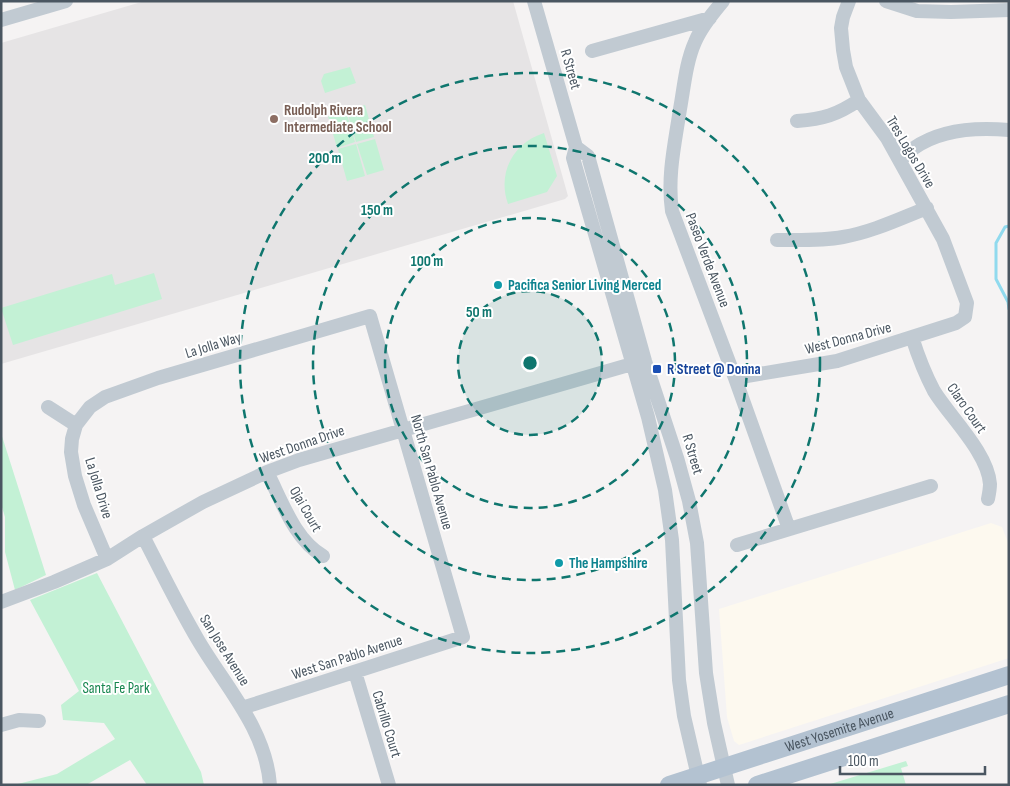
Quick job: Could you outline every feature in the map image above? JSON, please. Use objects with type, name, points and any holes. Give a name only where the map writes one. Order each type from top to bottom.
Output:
[{"type":"main road","name":"West Yosemite Avenue","points":[[669,785],[699,780],[724,767],[1009,674]]},
{"type":"main road","name":"West Yosemite Avenue","points":[[757,785],[1009,704]]},
{"type":"street","name":"R Street","points":[[534,1],[576,147],[573,158],[648,417],[665,490],[672,540],[679,680],[684,716],[699,780]]},
{"type":"street","name":"Paseo Verde Avenue","points":[[724,1],[695,41],[685,78],[670,169],[672,211],[789,529]]},
{"type":"street","name":"Tres Logos Drive","points":[[849,1],[841,28],[842,50],[846,67],[859,100],[886,138],[943,239],[967,303],[965,317]]},
{"type":"street","points":[[886,1],[917,10],[951,12],[1009,10]]},
{"type":"street","points":[[1,20],[62,2]]},
{"type":"street","points":[[592,51],[710,18]]},
{"type":"street","points":[[797,121],[826,118],[844,110],[859,100]]},
{"type":"street","points":[[900,162],[913,148],[947,133],[992,128],[1009,130]]},
{"type":"street","name":"R Street","points":[[576,147],[588,156],[646,361],[690,501],[698,551],[706,673],[714,723],[728,785]]},
{"type":"street","points":[[777,240],[844,237],[879,228],[927,208]]},
{"type":"street","name":"La Jolla Way","points":[[76,425],[90,407],[105,397],[167,376],[370,316]]},
{"type":"street","name":"North San Pablo Avenue","points":[[370,316],[462,637]]},
{"type":"street","name":"West Donna Drive","points":[[735,378],[837,361],[956,323],[965,317]]},
{"type":"street","name":"Claro Court","points":[[912,337],[917,354],[935,392],[963,430],[986,468],[990,483],[988,499]]},
{"type":"street","name":"West Donna Drive","points":[[1,602],[107,559],[203,502],[267,472],[300,460],[632,364]]},
{"type":"street","points":[[48,407],[76,425]]},
{"type":"street","name":"La Jolla Drive","points":[[76,425],[72,438],[71,452],[75,476],[84,505],[107,559]]},
{"type":"street","name":"Ojai Court","points":[[267,472],[292,523],[303,539],[313,550],[322,556]]},
{"type":"street","points":[[737,545],[931,486]]},
{"type":"street","name":"San Jose Avenue","points":[[143,536],[198,640],[242,708],[266,760],[270,785]]},
{"type":"street","name":"West San Pablo Avenue","points":[[242,708],[462,637]]},
{"type":"street","name":"Cabrillo Court","points":[[355,672],[389,785]]},
{"type":"street","points":[[1,725],[19,720],[39,721]]},
{"type":"shaded area","name":"Rudolph Rivera Intermediate School","points":[[145,1],[513,1],[568,196],[565,199],[1,364],[1,43]]},
{"type":"shaded area","points":[[991,523],[1002,527],[1009,545],[1009,658],[739,745],[734,741],[727,717],[719,609]]},
{"type":"green space","points":[[350,67],[356,83],[325,93],[321,81],[324,74]]},
{"type":"green space","points":[[365,105],[374,137],[356,142],[347,111]]},
{"type":"green space","points":[[346,111],[355,142],[337,148],[328,116]]},
{"type":"green space","points":[[544,133],[557,176],[547,192],[508,204],[505,181],[510,161],[524,144]]},
{"type":"green space","points":[[375,139],[384,170],[367,175],[357,144]]},
{"type":"green space","points":[[356,144],[365,176],[347,181],[338,149]]},
{"type":"green space","points":[[154,273],[162,299],[13,345],[1,308],[112,274],[115,285]]},
{"type":"green space","points":[[1,433],[46,575],[15,590],[5,552],[5,517],[1,504]]},
{"type":"green space","name":"Santa Fe Park","points":[[97,573],[201,772],[204,785],[147,785],[130,760],[86,785],[14,785],[57,774],[115,739],[104,723],[63,720],[61,705],[79,691],[30,600]]},
{"type":"green space","points":[[906,761],[908,766],[901,768],[906,785],[827,785]]},
{"type":"waterway","points":[[1009,226],[1005,227],[996,243],[996,279],[1008,302],[1009,309]]},
{"type":"place","name":"Rudolph Rivera Intermediate School","points":[[274,119]]},
{"type":"place","name":"Pacifica Senior Living Merced","points":[[498,285]]},
{"type":"place","name":"R Street @ Donna","points":[[657,369]]},
{"type":"place","name":"The Hampshire","points":[[559,563]]}]
